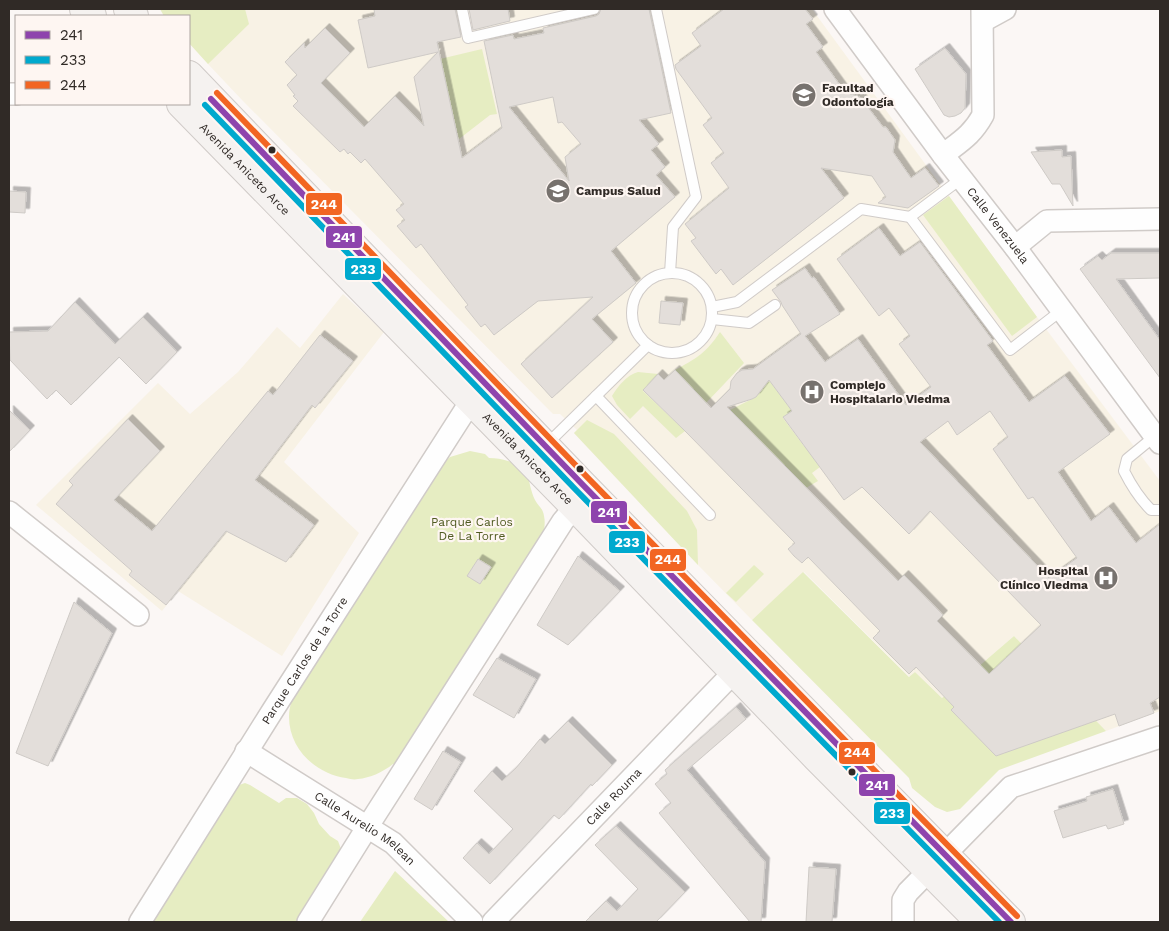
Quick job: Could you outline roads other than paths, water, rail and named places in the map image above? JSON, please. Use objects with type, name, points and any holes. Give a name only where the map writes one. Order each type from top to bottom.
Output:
[{"type":"main road","name":"Avenida Aniceto Arce","points":[[190,77],[200,99],[545,446],[937,863],[980,922]]},
{"type":"main road","name":"Avenida Aniceto Arce","points":[[182,105],[734,672],[937,863],[1011,922]]},
{"type":"street","name":"Calle Venezuela","points":[[835,9],[1158,439]]},
{"type":"street","points":[[943,154],[970,134],[983,115],[982,15],[1005,9]]},
{"type":"street","points":[[1015,247],[1046,221],[1160,219]]},
{"type":"street","name":"Parque Carlos de la Torre","points":[[140,922],[246,751],[471,401]]},
{"type":"street","points":[[308,922],[563,521],[575,507]]},
{"type":"street","points":[[9,512],[138,615]]},
{"type":"street","name":"Calle Rouma","points":[[493,922],[734,672]]},
{"type":"street","points":[[903,922],[903,900],[908,892],[1011,788],[1160,737]]},
{"type":"street","name":"Calle Aurelio Melean","points":[[246,751],[393,843],[472,922]]},
{"type":"lane","points":[[462,9],[468,38],[594,9]]},
{"type":"lane","points":[[656,9],[696,197],[673,227],[670,273]]},
{"type":"lane","points":[[910,217],[962,178]]},
{"type":"lane","points":[[712,307],[738,302],[861,210],[910,217],[1010,350],[1062,310]]},
{"type":"lane","points":[[676,272],[689,276],[701,284],[708,294],[712,307],[712,319],[708,331],[700,342],[690,349],[678,353],[665,353],[653,349],[643,341],[635,329],[632,316],[633,302],[639,289],[649,279],[662,274],[676,272]]},
{"type":"lane","points":[[712,319],[749,323],[775,305]]},
{"type":"lane","points":[[545,446],[648,345]]},
{"type":"lane","points":[[596,396],[710,515]]},
{"type":"lane","points":[[1158,439],[1127,459],[1124,470],[1131,486],[1145,504],[1151,510],[1160,510]]},
{"type":"place","name":"Facultad Odontología","points":[[804,95]]},
{"type":"place","name":"Campus Salud","points":[[558,191]]},
{"type":"place","name":"Complejo Hospitalario Viedma","points":[[812,392]]},
{"type":"place","name":"Hospital Clínico Viedma","points":[[1106,578]]},
{"type":"park label","name":"Parque Carlos De La Torre","points":[[472,529]]}]
